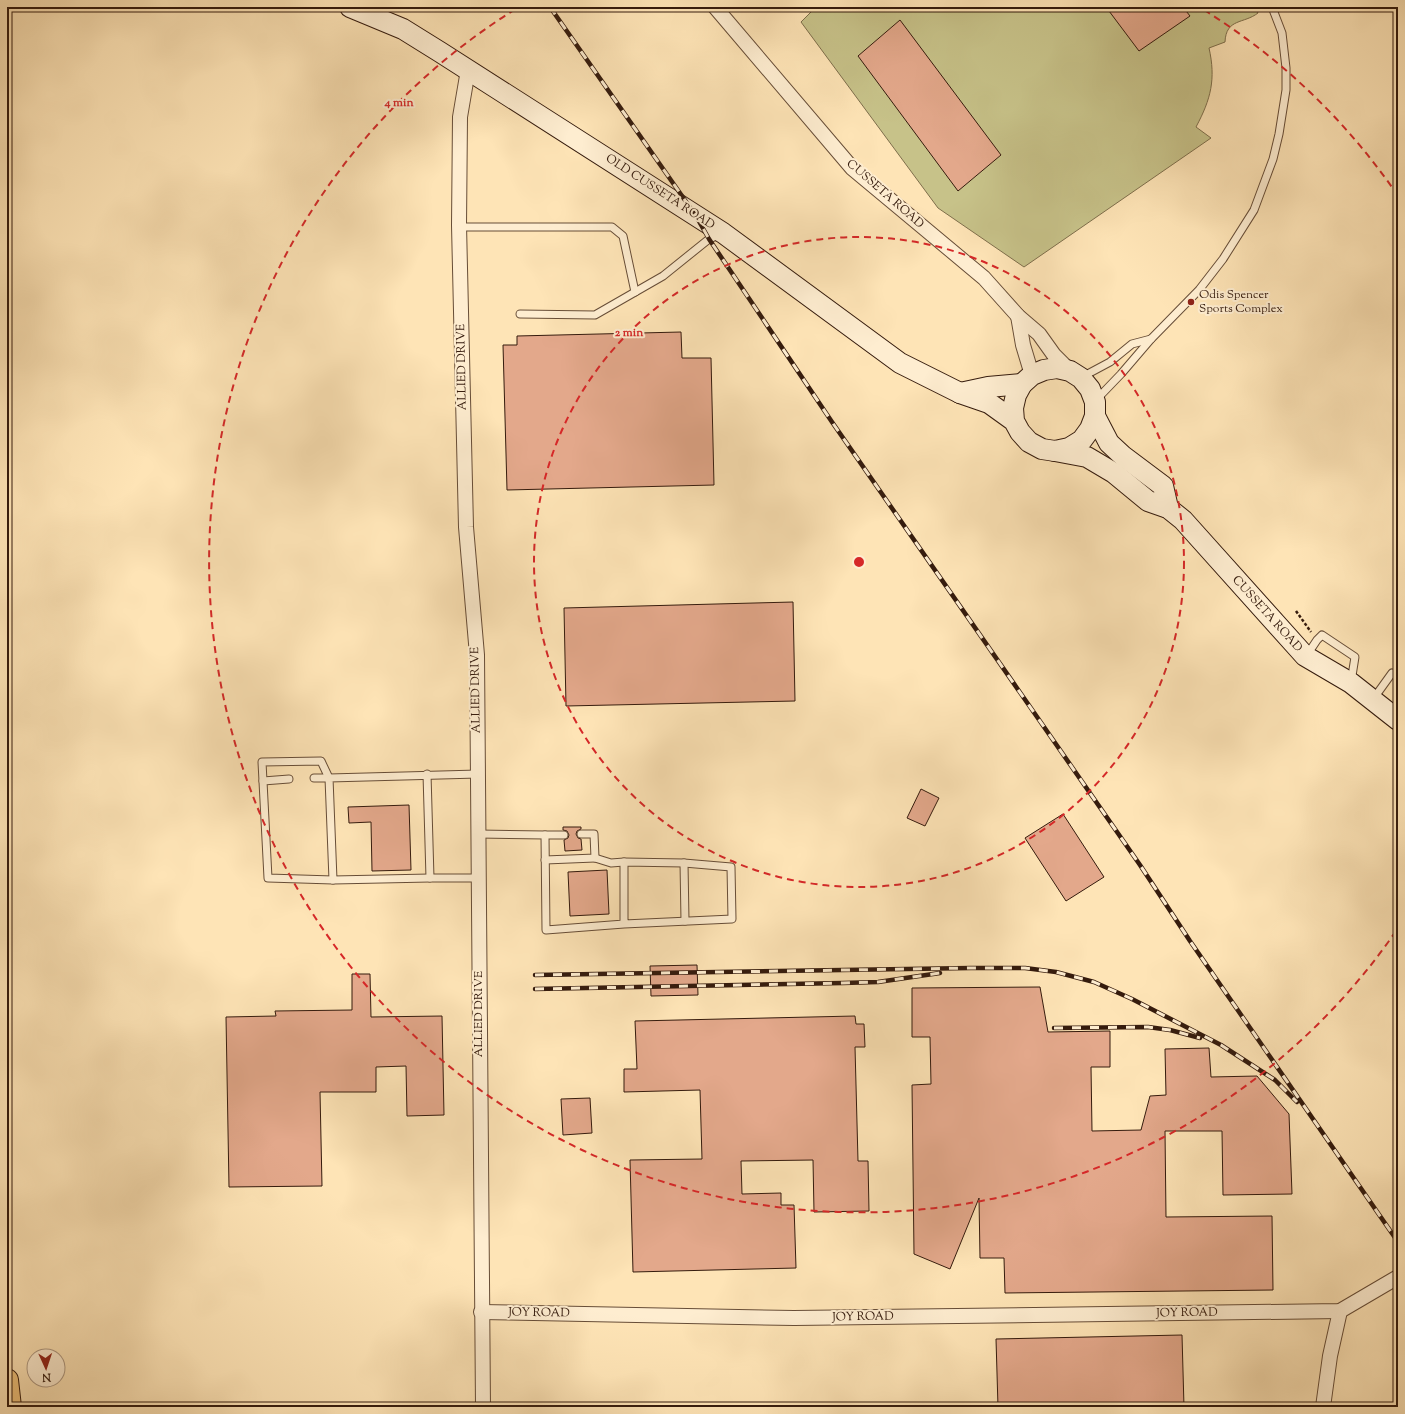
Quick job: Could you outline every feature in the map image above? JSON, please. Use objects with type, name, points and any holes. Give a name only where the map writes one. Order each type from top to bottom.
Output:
[{"type":"highway","points":[[7,1380],[10,1407]]},
{"type":"street","name":"OLD CUSSETA ROAD","points":[[350,7],[402,29],[723,233],[900,363],[960,393],[988,403],[1014,421]]},
{"type":"street","name":"CUSSETA ROAD","points":[[715,7],[852,168],[984,278],[1018,316],[1039,334],[1054,355],[1090,389],[1095,409],[1109,443],[1123,456],[1163,486],[1168,508]]},
{"type":"street","name":"ALLIED DRIVE","points":[[468,70],[460,117],[459,227],[466,527],[477,655],[481,1312]]},
{"type":"street","points":[[1014,421],[1013,408],[1016,395],[1027,379],[1018,316]]},
{"type":"street","points":[[960,393],[1027,379],[1044,370],[1057,368],[1075,375]]},
{"type":"street","points":[[1055,451],[1069,448],[1082,440],[1090,429],[1095,409]]},
{"type":"street","name":"CUSSETA ROAD","points":[[1014,421],[1020,432],[1029,442],[1042,449],[1087,457],[1114,473],[1148,501],[1168,508],[1183,520],[1306,656],[1351,683],[1398,720]]},
{"type":"street","points":[[1323,1407],[1330,1356],[1340,1312],[1398,1277]]},
{"type":"street","points":[[481,1312],[482,1407]]},
{"type":"street","name":"JOY ROAD","points":[[481,1312],[794,1318],[1340,1312]]},
{"type":"lane","points":[[1095,409],[1121,374],[1151,339],[1199,290],[1223,259],[1254,210],[1273,159],[1279,134],[1286,90],[1286,68],[1282,33],[1272,7]]},
{"type":"lane","points":[[459,227],[612,227],[623,236],[635,292]]},
{"type":"lane","points":[[520,314],[594,315],[663,276],[709,239],[723,233]]},
{"type":"lane","points":[[1075,375],[1110,362],[1132,344],[1151,339]]},
{"type":"lane","points":[[1306,656],[1322,635],[1355,657],[1351,683]]},
{"type":"lane","points":[[1373,700],[1392,673],[1398,676]]},
{"type":"lane","points":[[333,880],[329,778],[321,761],[262,762],[268,878],[333,880],[478,878]]},
{"type":"lane","points":[[314,778],[427,774],[478,774]]},
{"type":"lane","points":[[427,774],[430,878]]},
{"type":"lane","points":[[263,781],[289,780]]},
{"type":"lane","points":[[478,834],[564,835]]},
{"type":"lane","points":[[581,834],[594,834],[595,858]]},
{"type":"lane","points":[[545,835],[545,860],[546,930],[624,924],[732,919],[731,867],[684,863],[611,863],[595,858],[545,860]]},
{"type":"lane","points":[[624,862],[624,924]]},
{"type":"lane","points":[[684,863],[685,921]]},
{"type":"shaded area","points":[[816,7],[1255,7],[1258,13],[1232,25],[1226,34],[1225,42],[1209,48],[1212,69],[1211,89],[1209,98],[1196,127],[1211,138],[1024,267],[938,208],[801,22]]},
{"type":"building","points":[[1106,7],[1183,7],[1190,16],[1139,51]]},
{"type":"building","points":[[900,20],[1001,155],[958,191],[858,56]]},
{"type":"building","points":[[681,332],[682,358],[711,358],[714,485],[507,490],[503,345],[517,345],[517,336]]},
{"type":"building","points":[[793,602],[795,701],[566,706],[564,608]]},
{"type":"building","points":[[921,789],[939,798],[925,826],[907,818]]},
{"type":"building","points":[[409,805],[411,870],[372,871],[371,822],[349,823],[348,807]]},
{"type":"building","points":[[1063,814],[1104,877],[1066,901],[1025,838]]},
{"type":"building","points":[[563,827],[581,827],[576,834],[578,838],[581,839],[582,850],[565,851],[564,840],[568,838],[569,835],[567,831],[563,830]]},
{"type":"building","points":[[607,870],[609,914],[570,916],[568,872]]},
{"type":"building","points":[[697,965],[698,995],[651,996],[650,966]]},
{"type":"building","points":[[352,974],[370,974],[371,1017],[442,1016],[444,1115],[407,1116],[406,1066],[376,1067],[376,1092],[320,1092],[322,1186],[229,1187],[226,1017],[276,1016],[275,1011],[352,1010]]},
{"type":"building","points":[[1040,987],[1048,1032],[1110,1031],[1110,1067],[1091,1067],[1092,1131],[1141,1130],[1150,1096],[1166,1095],[1165,1049],[1209,1048],[1211,1077],[1257,1076],[1289,1114],[1292,1194],[1223,1195],[1222,1131],[1165,1131],[1166,1217],[1272,1216],[1273,1290],[1005,1293],[1004,1258],[980,1258],[979,1198],[950,1269],[914,1254],[912,1085],[931,1084],[930,1037],[912,1037],[912,988]]},
{"type":"building","points":[[855,1016],[856,1024],[864,1024],[865,1047],[855,1047],[858,1161],[868,1161],[869,1211],[814,1212],[813,1160],[741,1161],[742,1194],[781,1193],[781,1205],[794,1205],[796,1268],[633,1272],[630,1160],[702,1159],[700,1090],[624,1092],[624,1069],[637,1069],[635,1021]]},
{"type":"building","points":[[590,1098],[592,1133],[563,1135],[561,1099]]},
{"type":"building","points":[[1182,1335],[1184,1407],[998,1407],[996,1339]]},
{"type":"railway","points":[[550,7],[696,216],[709,239],[832,422],[1140,865],[1190,941],[1398,1242]]},
{"type":"railway","points":[[535,975],[971,968],[1025,968],[1056,972],[1094,982],[1132,999],[1221,1045],[1275,1080],[1297,1102]]},
{"type":"railway","points":[[535,989],[878,982],[940,973]]},
{"type":"railway","points":[[1054,1028],[1148,1027],[1170,1030],[1200,1038]]},
{"type":"place","name":"Odis Spencer Sports Complex","points":[[1191,302]]}]
